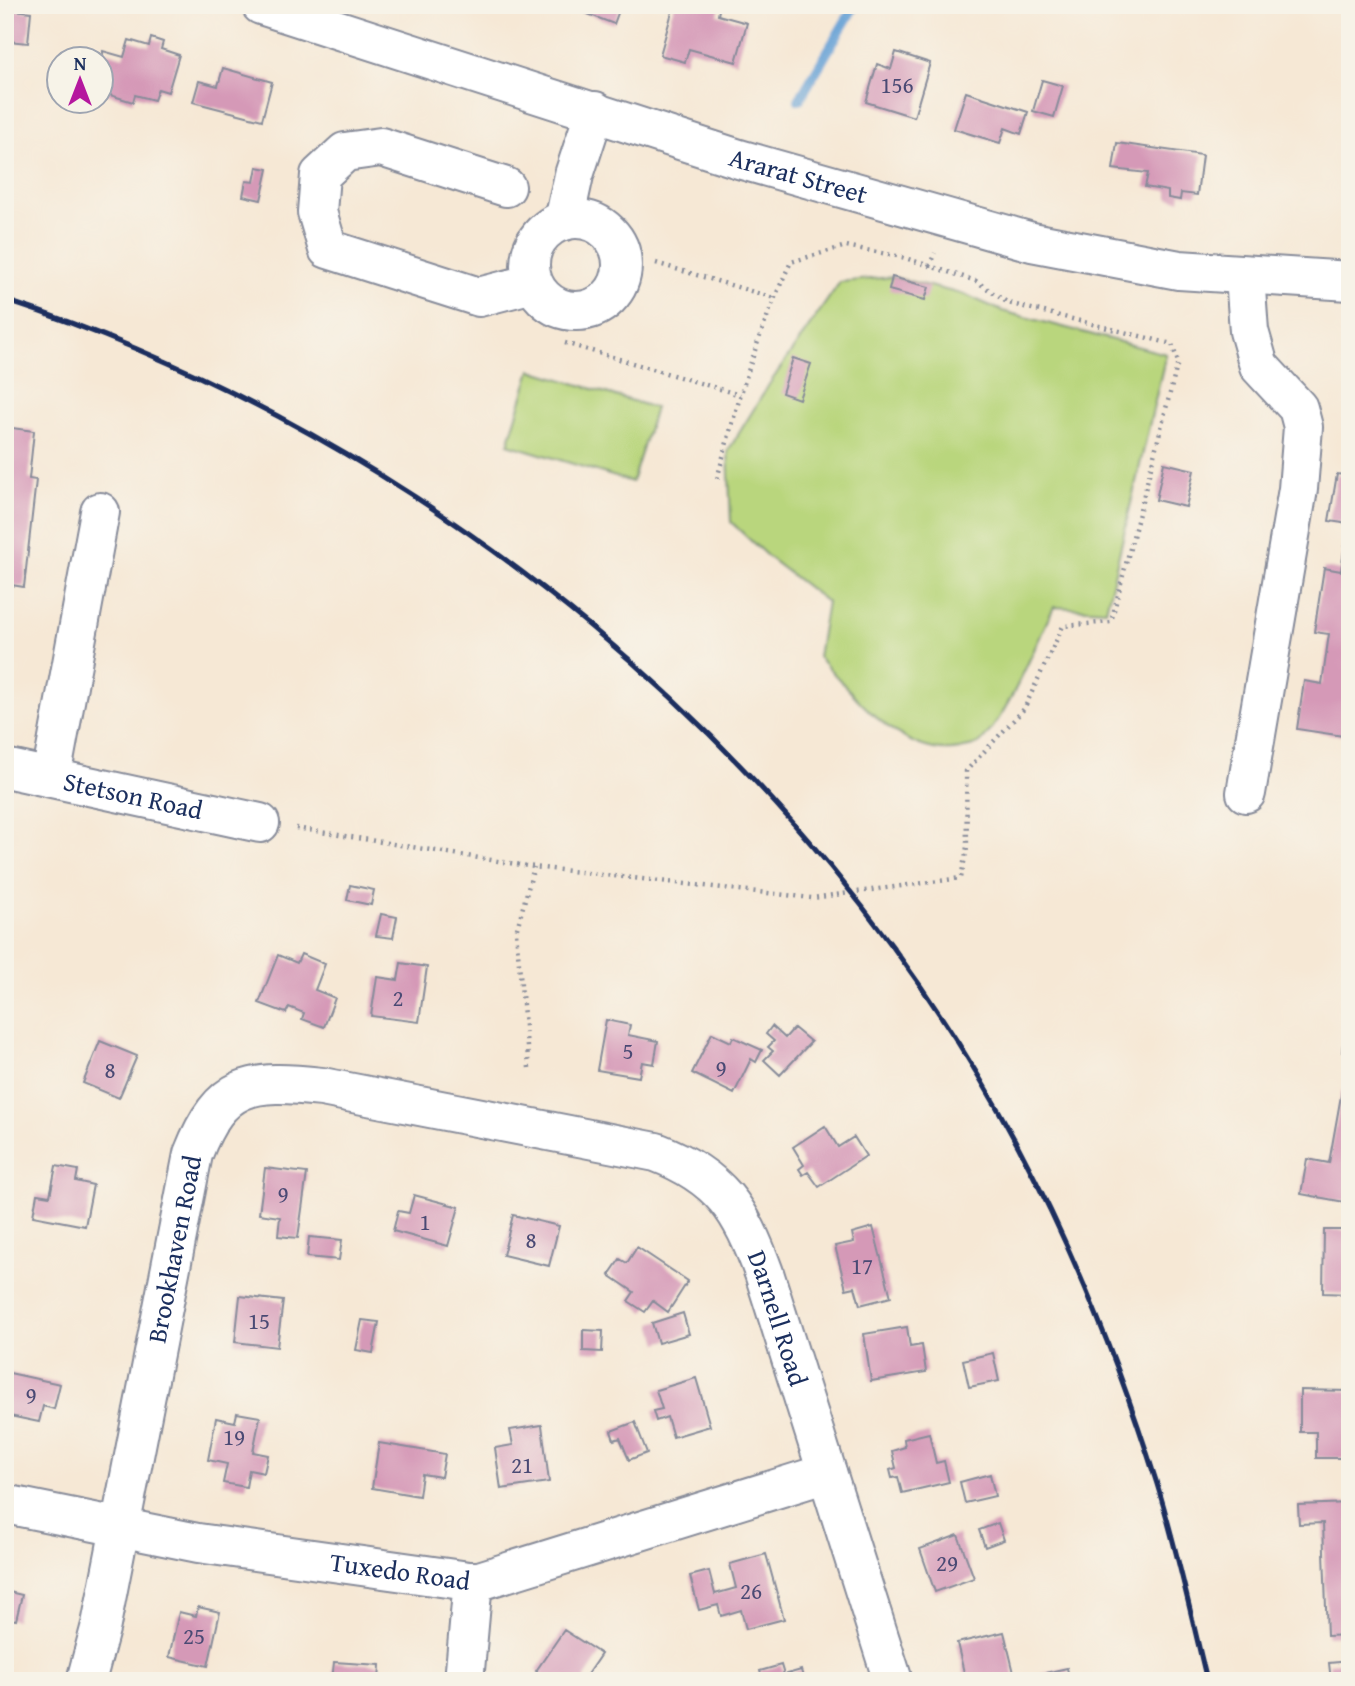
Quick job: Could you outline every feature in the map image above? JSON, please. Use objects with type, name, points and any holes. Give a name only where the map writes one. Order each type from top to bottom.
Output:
[{"type":"street","name":"Ararat Street","points":[[261,5],[739,159],[1032,242],[1179,270],[1350,282]]},
{"type":"street","points":[[564,221],[574,175],[595,111]]},
{"type":"street","points":[[506,187],[381,147],[345,152],[320,176],[317,212],[328,249],[480,298],[533,283]]},
{"type":"street","points":[[579,219],[607,231],[621,257],[622,271],[617,286],[608,298],[596,306],[574,311],[552,305],[541,296],[533,283],[529,268],[538,238],[550,227],[564,221],[579,219]]},
{"type":"street","points":[[1245,276],[1249,331],[1259,366],[1280,392],[1298,408],[1303,427],[1298,489],[1247,793]]},
{"type":"street","points":[[51,777],[100,512]]},
{"type":"street","name":"Stetson Road","points":[[5,768],[260,823]]},
{"type":"street","name":"Brookhaven Road","points":[[86,1681],[102,1625],[190,1167],[201,1135],[223,1100],[252,1085],[275,1082],[322,1087],[498,1122]]},
{"type":"street","name":"Darnell Road","points":[[498,1122],[656,1152],[690,1167],[723,1194],[748,1231],[761,1263],[892,1681]]},
{"type":"street","name":"Tuxedo Road","points":[[5,1504],[198,1543],[473,1581],[827,1473]]},
{"type":"street","points":[[464,1681],[473,1581]]},
{"type":"path","points":[[260,823],[534,867],[812,898],[961,878],[967,847],[966,771],[1024,709],[1063,626],[1111,622],[1178,362],[1172,344],[1008,303],[976,281],[929,266],[846,246],[791,262],[774,298],[740,395],[716,483]]},
{"type":"path","points":[[929,266],[935,253]]},
{"type":"path","points":[[656,263],[774,298]]},
{"type":"path","points":[[565,343],[740,395]]},
{"type":"path","points":[[528,1068],[516,932],[534,867]]},
{"type":"green space","points":[[892,277],[966,295],[1002,311],[1166,354],[1106,610],[1054,607],[1001,715],[980,743],[960,749],[938,750],[918,744],[880,721],[863,705],[818,657],[827,602],[767,556],[731,522],[728,451],[770,383],[840,282]]},
{"type":"green space","points":[[531,370],[655,408],[632,482],[508,444]]},
{"type":"building","points":[[564,5],[621,5],[614,24]]},
{"type":"building","points":[[674,5],[720,5],[718,15],[747,23],[736,62],[689,49],[685,62],[660,55]]},
{"type":"building","points":[[5,9],[31,12],[28,43],[8,41],[5,46]]},
{"type":"building","points":[[151,38],[163,42],[161,49],[179,55],[168,92],[158,89],[154,100],[135,95],[133,102],[116,97],[116,55],[124,57],[129,40],[149,46]]},
{"type":"building","points":[[896,52],[930,63],[914,117],[866,102],[877,64],[891,69]]},
{"type":"building","points":[[223,68],[272,82],[262,120],[193,102],[199,81],[218,86]]},
{"type":"building","points":[[1042,80],[1063,86],[1054,117],[1033,111]]},
{"type":"building","points":[[966,92],[1028,112],[1021,134],[1005,128],[1000,143],[954,129]]},
{"type":"building","points":[[1117,143],[1202,155],[1197,195],[1181,193],[1180,200],[1168,198],[1168,191],[1145,187],[1148,173],[1113,169]]},
{"type":"building","points":[[257,167],[268,169],[261,200],[243,196],[246,181],[254,182]]},
{"type":"building","points":[[892,277],[929,287],[925,300],[889,290]]},
{"type":"building","points":[[793,358],[811,364],[799,399],[782,393]]},
{"type":"building","points":[[5,427],[34,431],[29,479],[36,480],[24,587],[5,584]]},
{"type":"building","points":[[1164,463],[1194,470],[1186,507],[1156,500]]},
{"type":"building","points":[[1337,474],[1350,476],[1350,524],[1329,521]]},
{"type":"building","points":[[1348,524],[1350,737],[1297,729],[1304,681],[1322,684],[1329,634],[1314,632],[1324,568],[1341,571]]},
{"type":"building","points":[[350,885],[374,890],[371,905],[347,900]]},
{"type":"building","points":[[381,914],[397,917],[393,938],[376,936]]},
{"type":"building","points":[[301,954],[325,964],[315,990],[335,998],[324,1027],[302,1019],[304,1013],[289,1007],[286,1013],[259,1003],[278,955],[297,963]]},
{"type":"building","points":[[401,963],[427,967],[419,1022],[371,1016],[377,977],[398,980]]},
{"type":"building","points":[[1350,1002],[1350,1053],[1342,1052]]},
{"type":"building","points":[[606,1020],[630,1025],[628,1035],[658,1041],[654,1064],[642,1062],[639,1077],[597,1070]]},
{"type":"building","points":[[772,1026],[785,1038],[794,1028],[811,1042],[780,1075],[764,1060],[773,1051],[768,1047],[774,1041],[766,1034]]},
{"type":"building","points":[[712,1033],[731,1042],[733,1037],[762,1050],[756,1062],[751,1059],[734,1094],[692,1073]]},
{"type":"building","points":[[100,1041],[137,1056],[119,1098],[83,1083]]},
{"type":"building","points":[[1342,1090],[1350,1092],[1350,1203],[1301,1194],[1307,1159],[1329,1163]]},
{"type":"building","points":[[825,1126],[838,1147],[854,1137],[866,1156],[819,1187],[808,1172],[803,1175],[799,1169],[804,1165],[793,1147]]},
{"type":"building","points":[[56,1166],[78,1170],[76,1181],[93,1185],[85,1226],[33,1216],[37,1194],[50,1196]]},
{"type":"building","points":[[265,1168],[307,1173],[298,1238],[278,1236],[280,1217],[259,1214]]},
{"type":"building","points":[[414,1195],[459,1207],[448,1246],[393,1231],[398,1211],[409,1213]]},
{"type":"building","points":[[513,1215],[559,1226],[549,1266],[503,1255]]},
{"type":"building","points":[[873,1227],[891,1297],[860,1305],[855,1287],[846,1289],[835,1246],[854,1242],[852,1233]]},
{"type":"building","points":[[1324,1230],[1350,1230],[1350,1294],[1323,1293]]},
{"type":"building","points":[[309,1237],[342,1240],[339,1260],[307,1257]]},
{"type":"building","points":[[637,1247],[688,1281],[668,1312],[653,1301],[645,1312],[628,1301],[634,1292],[609,1275],[620,1259],[627,1263]]},
{"type":"building","points":[[240,1296],[283,1301],[277,1347],[235,1342]]},
{"type":"building","points":[[683,1313],[689,1334],[658,1343],[652,1323]]},
{"type":"building","points":[[362,1320],[379,1322],[373,1353],[356,1350]]},
{"type":"building","points":[[907,1327],[910,1347],[922,1345],[926,1372],[871,1381],[864,1334]]},
{"type":"building","points":[[583,1330],[603,1331],[602,1352],[583,1351]]},
{"type":"building","points":[[993,1353],[999,1381],[969,1387],[963,1360]]},
{"type":"building","points":[[5,1372],[60,1384],[54,1409],[43,1406],[39,1422],[5,1415]]},
{"type":"building","points":[[696,1378],[710,1426],[673,1437],[667,1417],[656,1421],[653,1411],[662,1409],[656,1390]]},
{"type":"building","points":[[1300,1390],[1350,1391],[1350,1458],[1316,1458],[1316,1432],[1300,1432]]},
{"type":"building","points":[[237,1413],[260,1417],[253,1452],[268,1455],[264,1473],[249,1470],[246,1487],[223,1483],[227,1464],[208,1460],[216,1418],[235,1422]]},
{"type":"building","points":[[635,1422],[647,1453],[629,1460],[620,1438],[614,1440],[611,1431]]},
{"type":"building","points":[[542,1425],[549,1482],[501,1489],[495,1448],[513,1445],[510,1430]]},
{"type":"building","points":[[929,1433],[936,1463],[944,1461],[949,1482],[902,1493],[898,1477],[892,1478],[890,1470],[896,1468],[892,1451],[905,1447],[904,1439]]},
{"type":"building","points":[[379,1443],[445,1454],[441,1477],[422,1474],[419,1496],[372,1488]]},
{"type":"building","points":[[990,1474],[995,1496],[965,1503],[960,1482]]},
{"type":"building","points":[[1350,1503],[1350,1635],[1327,1636],[1323,1523],[1299,1524],[1298,1505]]},
{"type":"building","points":[[998,1523],[1004,1540],[985,1547],[979,1530]]},
{"type":"building","points":[[958,1535],[974,1578],[935,1592],[920,1549]]},
{"type":"building","points":[[766,1554],[784,1619],[746,1629],[741,1610],[721,1616],[718,1605],[699,1610],[690,1576],[709,1571],[715,1594],[736,1588],[730,1564]]},
{"type":"building","points":[[5,1591],[22,1595],[16,1620],[5,1618]]},
{"type":"building","points":[[198,1607],[220,1612],[208,1666],[169,1657],[179,1612],[196,1616]]},
{"type":"building","points":[[564,1630],[601,1654],[584,1679],[586,1681],[550,1681],[536,1671]]},
{"type":"building","points":[[1004,1632],[1016,1681],[966,1681],[957,1643]]},
{"type":"building","points":[[1350,1661],[1350,1681],[1331,1681],[1329,1663]]},
{"type":"building","points":[[334,1662],[380,1665],[379,1681],[332,1681]]},
{"type":"building","points":[[781,1665],[784,1675],[801,1670],[804,1681],[763,1681],[760,1671]]},
{"type":"building","points":[[1067,1668],[1070,1681],[1033,1681],[1032,1676]]},
{"type":"waterway","points":[[799,100],[855,5]]},
{"type":"railway","points":[[5,300],[161,360],[312,435],[456,524],[591,627],[717,742],[831,867],[932,1002],[1018,1146],[1058,1227],[1112,1354],[1143,1441],[1171,1533],[1207,1681]]}]
